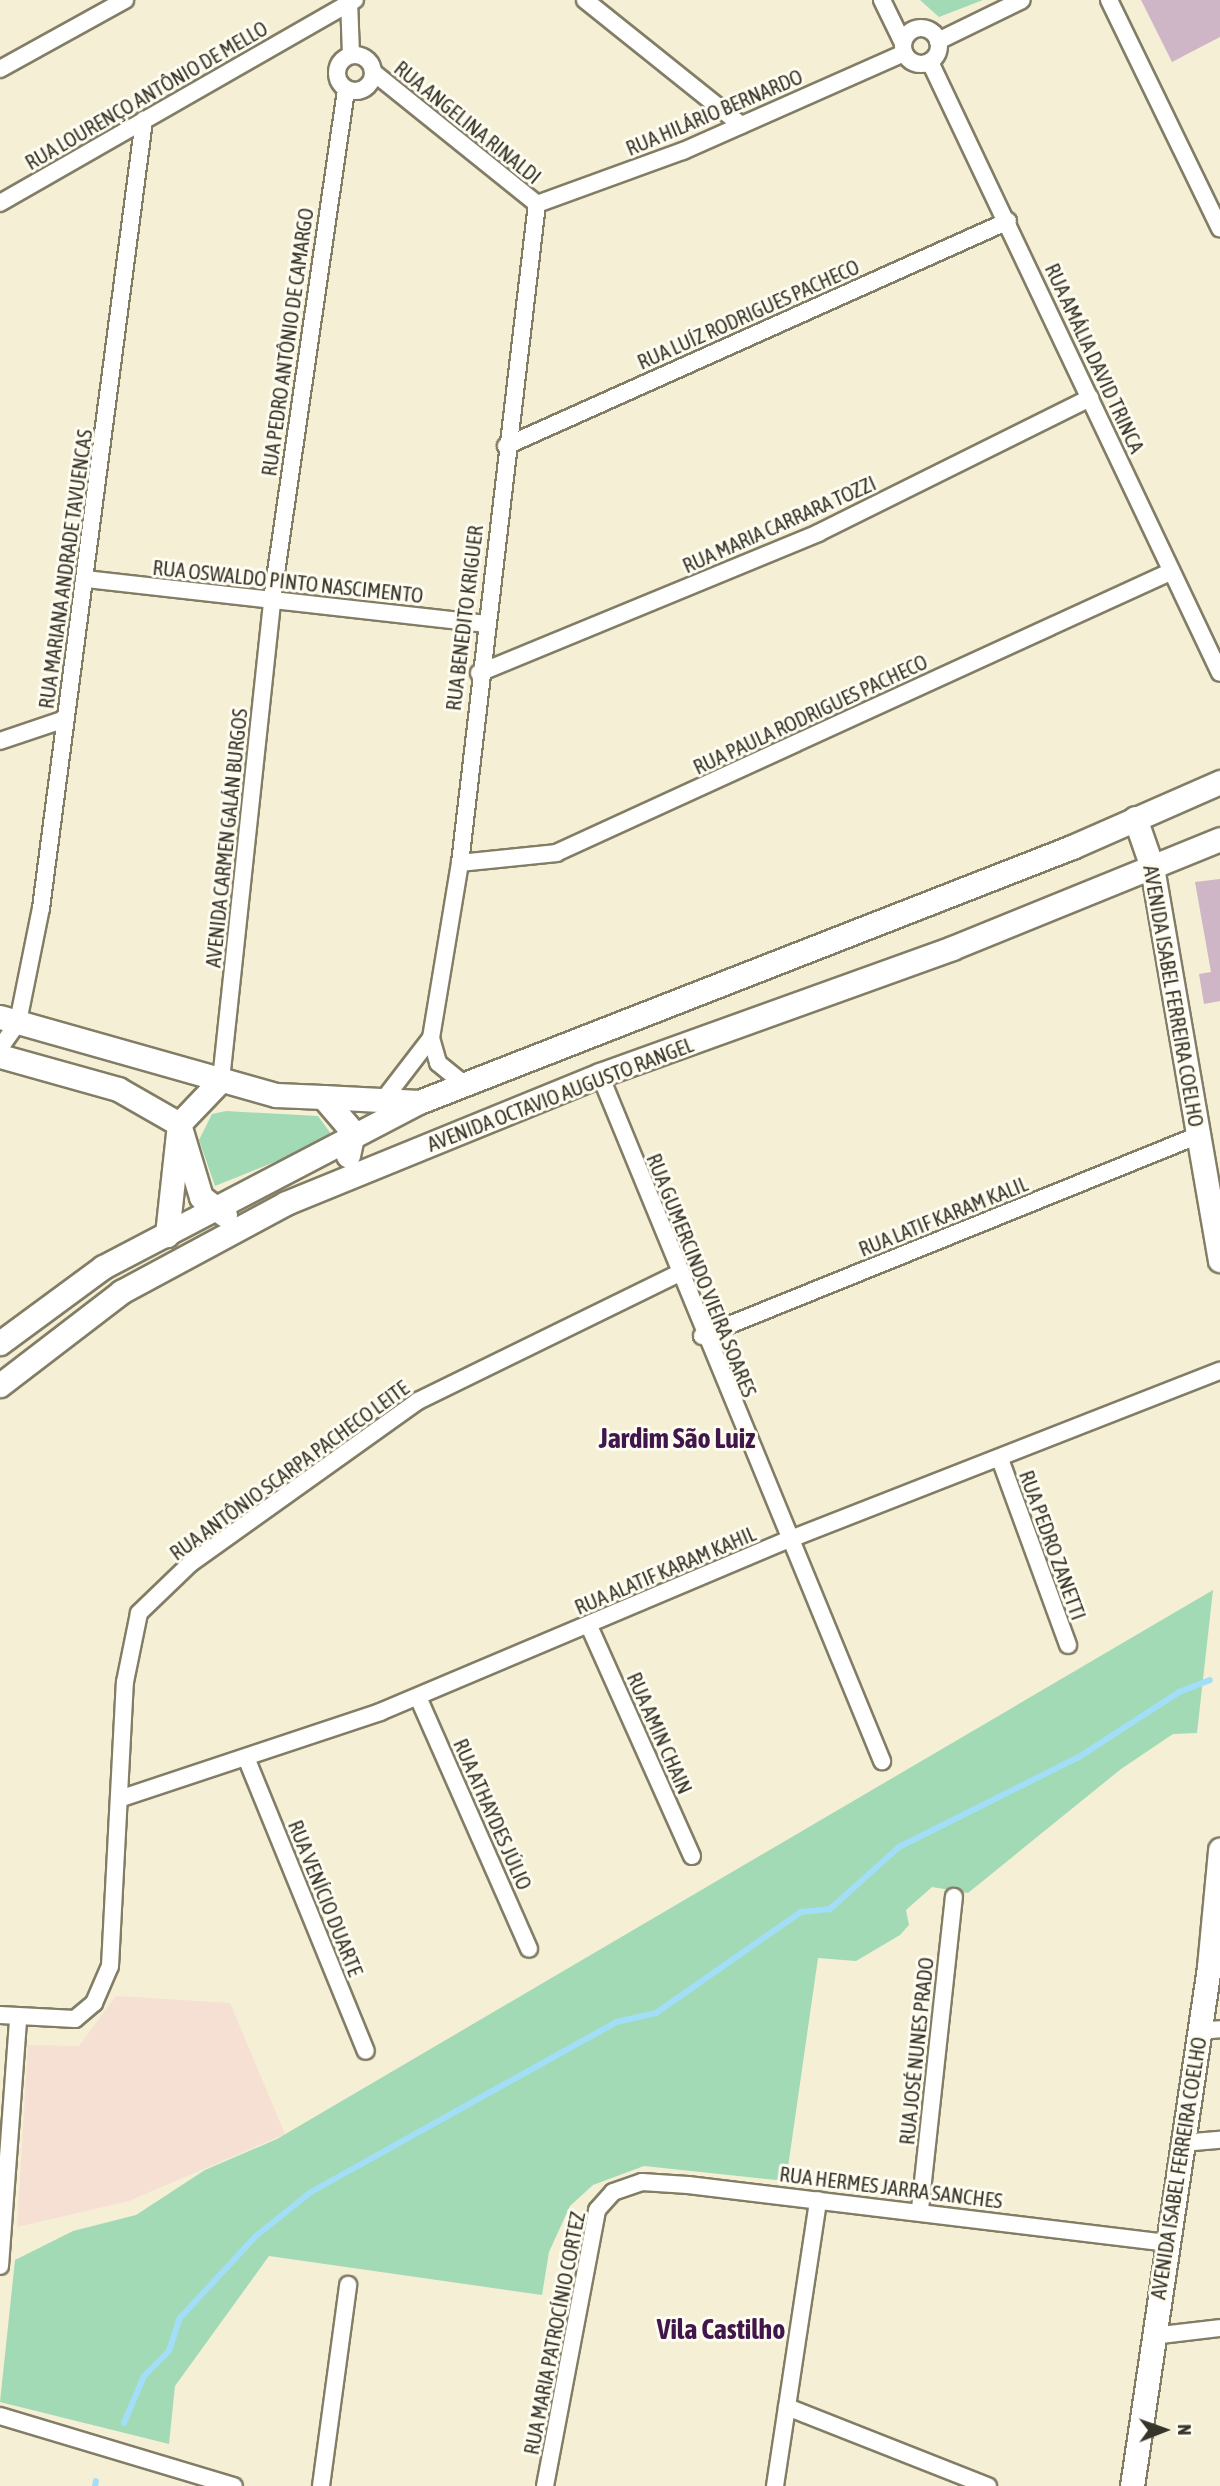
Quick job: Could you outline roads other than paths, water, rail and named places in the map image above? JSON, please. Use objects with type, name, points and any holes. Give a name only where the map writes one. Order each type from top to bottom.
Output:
[{"type":"main road","name":"AVENIDA OCTAVIO AUGUSTO RANGEL","points":[[0,1343],[103,1268],[352,1142],[419,1102],[465,1086],[1220,782]]},
{"type":"main road","name":"AVENIDA ISABEL FERREIRA COELHO","points":[[1135,818],[1152,866],[1220,1260]]},
{"type":"main road","name":"AVENIDA OCTAVIO AUGUSTO RANGEL","points":[[0,1385],[121,1292],[286,1203],[600,1075],[952,948],[1220,839]]},
{"type":"main road","points":[[9,1020],[276,1095],[419,1102]]},
{"type":"main road","points":[[0,1056],[118,1089],[180,1125],[195,1186],[213,1212],[230,1217],[286,1203],[338,1168],[352,1142],[353,1132],[323,1097]]},
{"type":"main road","points":[[167,1235],[180,1125],[221,1080]]},
{"type":"main road","name":"AVENIDA ISABEL FERREIRA COELHO","points":[[1132,2486],[1182,2143],[1210,2030],[1220,1850]]},
{"type":"street","points":[[0,69],[125,0]]},
{"type":"street","points":[[584,0],[741,125]]},
{"type":"street","points":[[882,0],[903,48],[913,63],[930,62],[938,41],[1022,0]]},
{"type":"street","points":[[1109,0],[1220,229]]},
{"type":"street","points":[[351,1],[351,55],[336,74],[346,90],[367,87],[373,72],[368,60],[351,55]]},
{"type":"street","name":"RUA LOURENÇO ANTÔNIO DE MELLO","points":[[0,203],[351,1]]},
{"type":"street","name":"RUA HILÁRIO BERNARDO","points":[[537,204],[741,125],[903,48],[920,28],[938,41]]},
{"type":"street","name":"RUA AMÁLIA DAVID TRINCA","points":[[930,62],[1008,221],[1170,572],[1220,673]]},
{"type":"street","name":"RUA ANGELINA RINALDI","points":[[373,72],[537,204]]},
{"type":"street","name":"RUA PEDRO ANTÔNIO DE CAMARGO","points":[[272,600],[346,90]]},
{"type":"street","name":"RUA MARIANA ANDRADE TAVUENCAS","points":[[9,1020],[65,719],[86,579],[144,120]]},
{"type":"street","name":"RUA BENEDITO KRIGUER","points":[[384,1099],[431,1038],[460,863],[479,673],[537,204]]},
{"type":"street","name":"RUA LUÍZ RODRIGUES PACHECO","points":[[506,446],[1008,221]]},
{"type":"street","name":"RUA MARIA CARRARA TOZZI","points":[[479,673],[818,533],[1090,398]]},
{"type":"street","name":"RUA PAULA RODRIGUES PACHECO","points":[[460,863],[556,853],[1170,572]]},
{"type":"street","name":"RUA OSWALDO PINTO NASCIMENTO","points":[[86,579],[485,624]]},
{"type":"street","name":"AVENIDA CARMEN GALÁN BURGOS","points":[[221,1080],[272,600]]},
{"type":"street","points":[[0,741],[65,719]]},
{"type":"street","points":[[0,1048],[9,1020]]},
{"type":"street","points":[[431,1038],[438,1063],[465,1086]]},
{"type":"street","name":"RUA GUMERCINDO VIEIRA SOARES","points":[[600,1075],[702,1336],[882,1760]]},
{"type":"street","name":"RUA LATIF KARAM KALIL","points":[[702,1336],[1199,1135]]},
{"type":"street","name":"RUA ANTÔNIO SCARPA PACHECO LEITE","points":[[0,2015],[18,2020],[60,2022],[94,2003],[110,1966],[132,1629],[139,1613],[191,1563],[418,1401],[679,1273]]},
{"type":"street","name":"RUA ALATIF KARAM KAHIL","points":[[122,1798],[247,1760],[418,1697],[788,1540],[1220,1371]]},
{"type":"street","name":"RUA PEDRO ZANETTI","points":[[1000,1459],[1068,1645]]},
{"type":"street","name":"RUA AMIN CHAIN","points":[[589,1626],[692,1856]]},
{"type":"street","name":"RUA ATHAYDES JÚLIO","points":[[418,1697],[529,1949]]},
{"type":"street","name":"RUA VENÍCIO DUARTE","points":[[247,1760],[366,2051]]},
{"type":"street","name":"RUA JOSÉ NUNES PRADO","points":[[920,2209],[954,1897]]},
{"type":"street","points":[[0,2266],[18,2020]]},
{"type":"street","points":[[1182,2143],[1220,2140]]},
{"type":"street","name":"RUA HERMES JARRA SANCHES","points":[[613,2192],[642,2182],[920,2209],[1166,2243]]},
{"type":"street","name":"RUA MARIA PATROCÍNIO CORTEZ","points":[[545,2486],[597,2210],[613,2192]]},
{"type":"street","points":[[775,2486],[818,2200]]},
{"type":"street","points":[[321,2486],[348,2285]]},
{"type":"street","points":[[1152,2336],[1220,2328]]},
{"type":"street","points":[[787,2407],[988,2486]]},
{"type":"street","points":[[0,2416],[234,2486]]},
{"type":"waterway","points":[[124,2423],[144,2376],[169,2351],[180,2318],[256,2236],[311,2192],[616,2022],[656,2013],[801,1912],[830,1909],[899,1847],[1079,1757],[1179,1692],[1210,1680]]},
{"type":"waterway","points":[[95,2486],[96,2481]]},
{"type":"district","name":"Jardim São Luiz","points":[[677,1438]]},
{"type":"district","name":"Vila Castilho","points":[[721,2329]]}]
